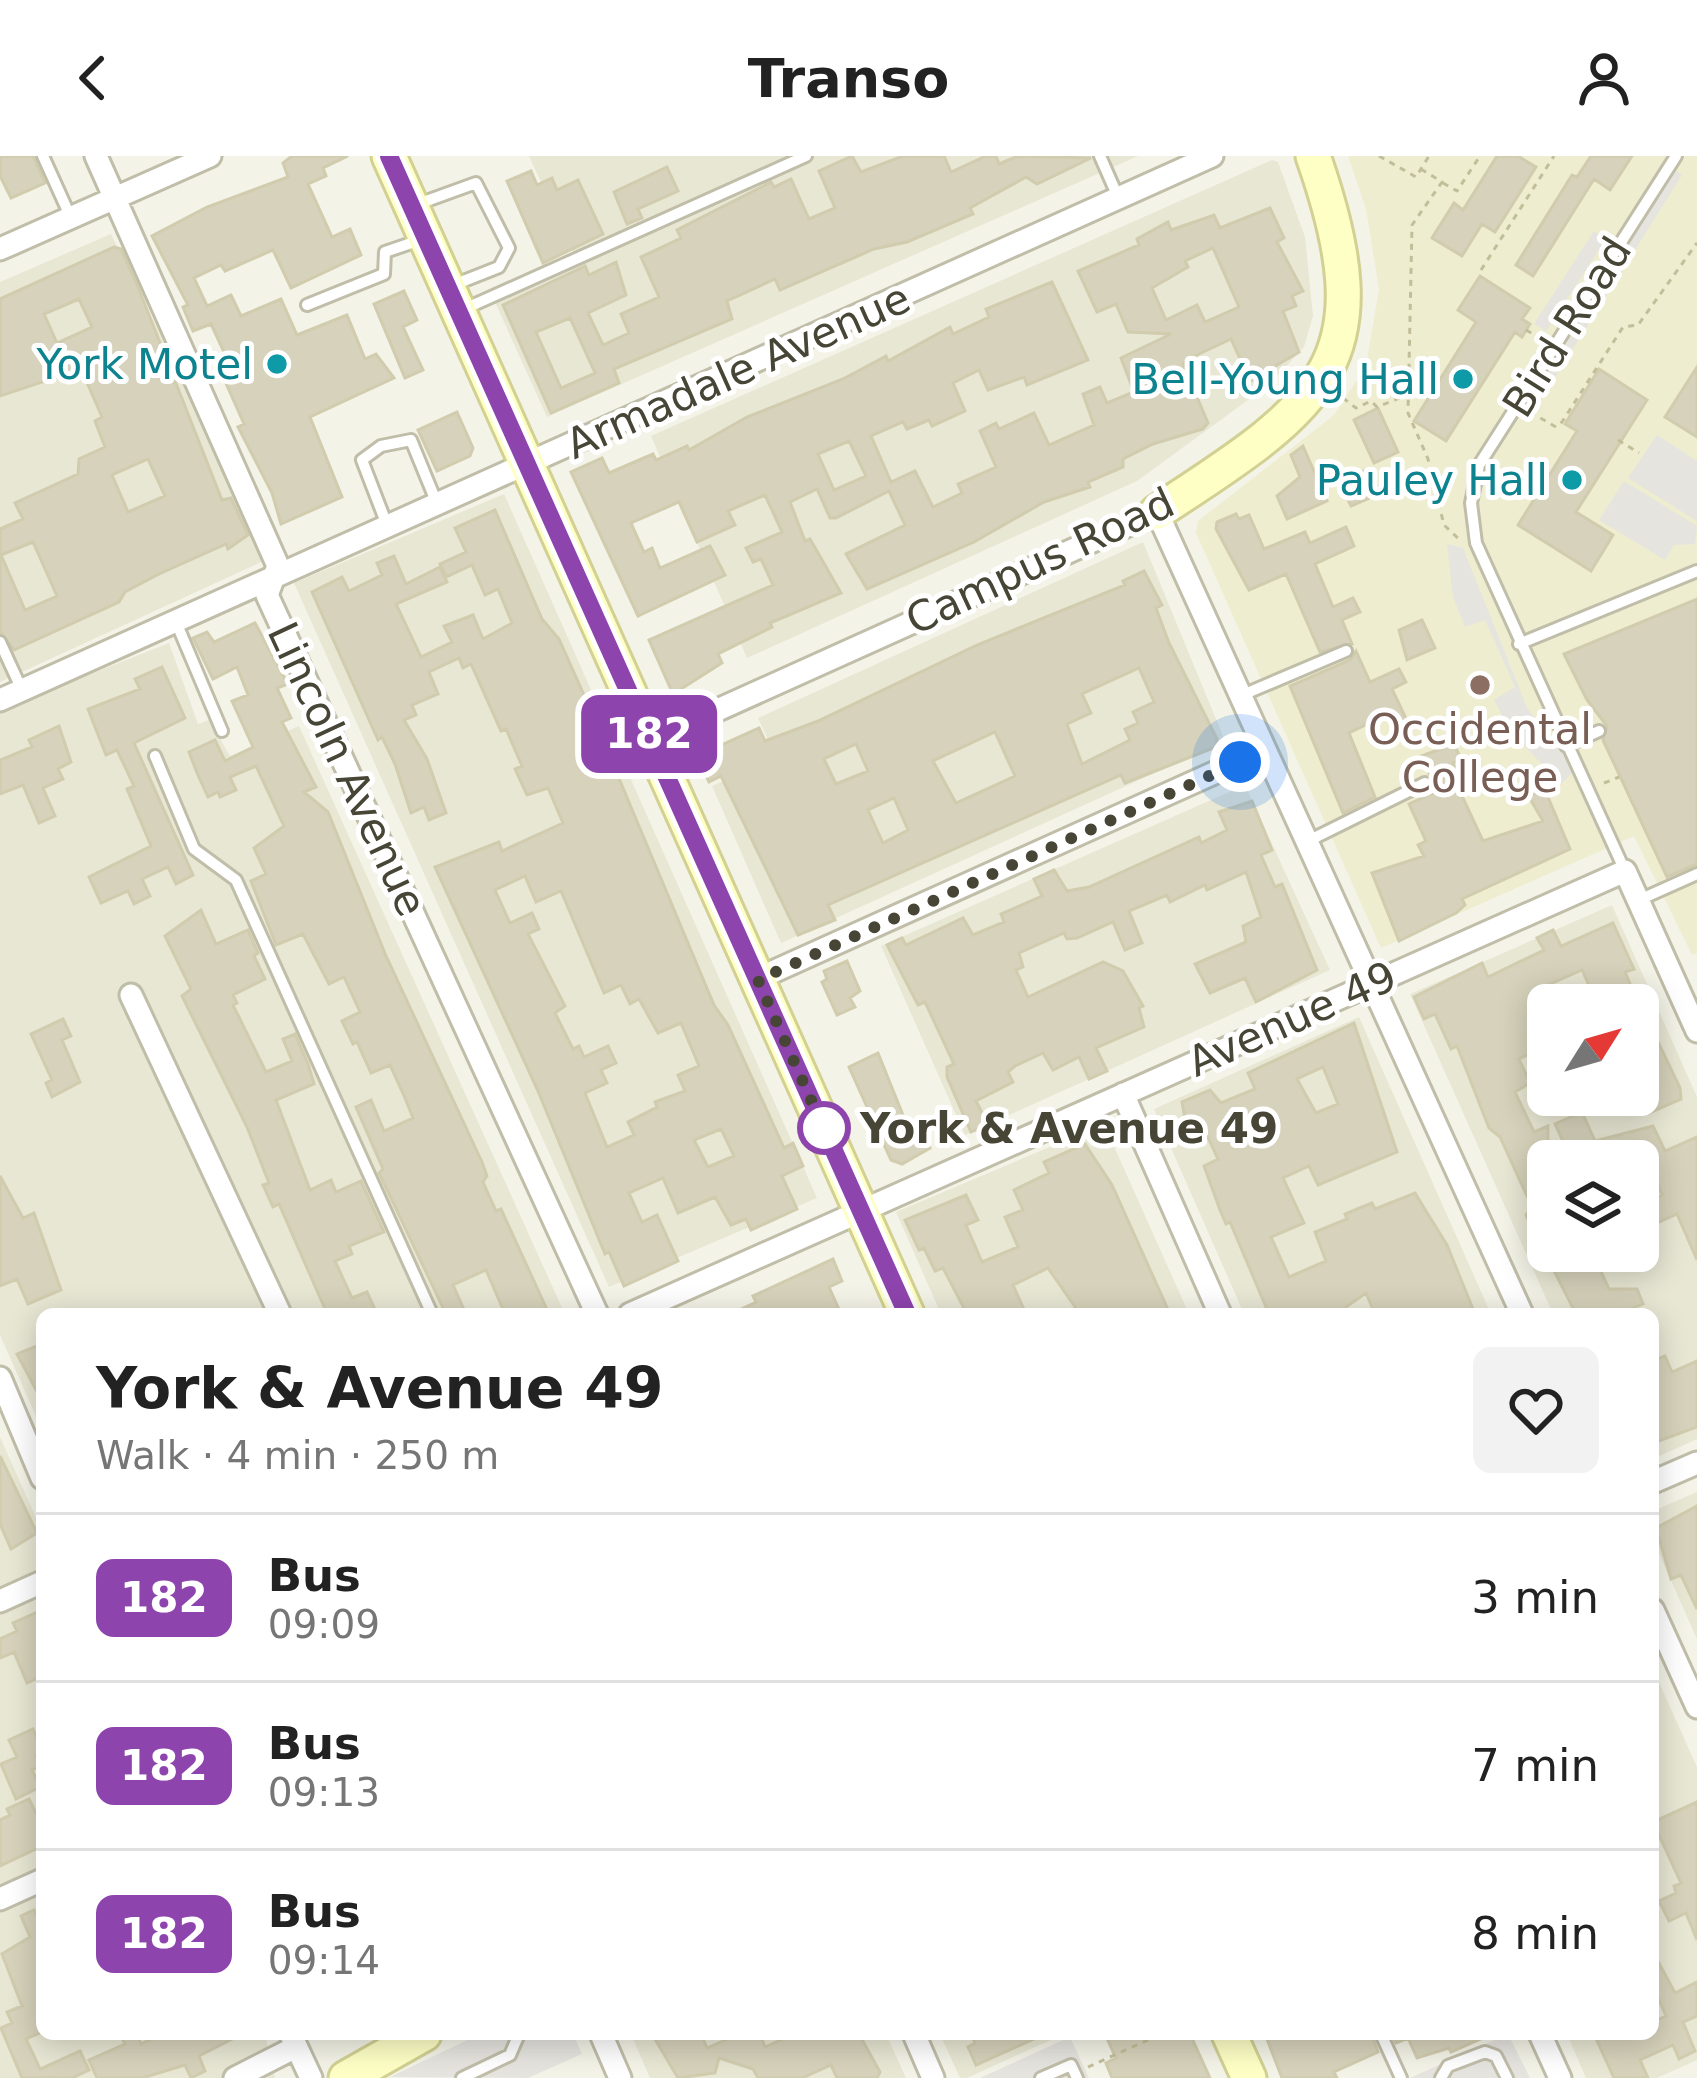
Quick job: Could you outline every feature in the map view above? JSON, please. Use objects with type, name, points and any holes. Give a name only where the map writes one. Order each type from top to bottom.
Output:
[{"type":"main road","points":[[389,156],[904,1308]]},
{"type":"main road","name":"Campus Road","points":[[1157,512],[1280,422],[1319,385],[1334,361],[1344,330],[1347,288],[1335,219],[1313,156]]},
{"type":"main road","points":[[346,2078],[413,2040]]},
{"type":"main road","points":[[1232,2040],[1249,2078]]},
{"type":"street","name":"Lincoln Avenue","points":[[96,156],[278,566],[267,595],[594,1308]]},
{"type":"street","points":[[0,249],[210,156]]},
{"type":"street","name":"Armadale Avenue","points":[[0,700],[1212,156]]},
{"type":"street","points":[[1157,512],[1519,1308]]},
{"type":"street","name":"Campus Road","points":[[651,740],[1157,512]]},
{"type":"street","points":[[758,980],[1265,750]]},
{"type":"street","points":[[1625,871],[1697,1031]]},
{"type":"street","name":"Avenue 49","points":[[643,1308],[1625,871]]},
{"type":"street","points":[[130,994],[277,1308]]},
{"type":"street","points":[[1123,1094],[1217,1308]]},
{"type":"street","points":[[0,1378],[36,1464]]},
{"type":"street","points":[[1659,1480],[1697,1463]]},
{"type":"street","points":[[0,1601],[36,1585]]},
{"type":"street","points":[[1659,1623],[1697,1707]]},
{"type":"street","points":[[0,1899],[36,1883]]},
{"type":"street","points":[[604,2040],[620,2078]]},
{"type":"street","points":[[917,2040],[933,2078]]},
{"type":"street","points":[[1543,2040],[1560,2078]]},
{"type":"street","points":[[235,2078],[293,2041],[311,2078]]},
{"type":"lane","points":[[43,156],[71,218]]},
{"type":"lane","points":[[453,299],[806,156]]},
{"type":"lane","points":[[1100,156],[1119,199]]},
{"type":"lane","name":"Bird Road","points":[[1476,543],[1471,503],[1480,465],[1676,156]]},
{"type":"lane","points":[[412,206],[476,183],[509,248],[507,259],[453,299]]},
{"type":"lane","points":[[307,305],[384,274],[385,252],[426,238]]},
{"type":"lane","points":[[388,528],[362,460],[381,446],[411,440],[438,506]]},
{"type":"lane","points":[[1476,543],[1625,871]]},
{"type":"lane","points":[[1519,644],[1697,571]]},
{"type":"lane","points":[[176,622],[222,731]]},
{"type":"lane","points":[[0,643],[22,690]]},
{"type":"lane","points":[[1240,696],[1346,651]]},
{"type":"lane","points":[[1567,746],[1599,731]]},
{"type":"lane","points":[[155,756],[194,849],[236,880],[429,1308]]},
{"type":"lane","points":[[1306,842],[1425,783]]},
{"type":"lane","points":[[1639,901],[1697,874]]},
{"type":"lane","points":[[462,2078],[510,2055],[516,2040]]},
{"type":"lane","points":[[1384,2040],[1401,2078]]},
{"type":"lane","points":[[1441,2078],[1448,2066],[1485,2052],[1496,2056],[1507,2078]]},
{"type":"lane","points":[[1042,2078],[1071,2065],[1076,2076]]},
{"type":"path","points":[[1379,156],[1416,177],[1429,156]]},
{"type":"path","points":[[1421,169],[1457,191],[1480,156]]},
{"type":"path","points":[[1481,270],[1554,156]]},
{"type":"path","points":[[1442,182],[1412,225],[1409,422],[1428,459],[1444,525],[1459,539],[1476,543]]},
{"type":"path","points":[[1518,405],[1556,427],[1562,422],[1623,327],[1631,322],[1638,325],[1697,243]]},
{"type":"path","points":[[1343,398],[1353,410],[1371,401],[1376,407],[1409,394]]},
{"type":"path","points":[[1618,440],[1639,453]]},
{"type":"path","points":[[1602,784],[1619,777]]},
{"type":"path","points":[[1076,2076],[1149,2040]]},
{"type":"shaded area","points":[[529,156],[1138,156],[547,417],[494,300],[578,263]]},
{"type":"shaded area","name":"Occidental College","points":[[1348,156],[1697,156],[1697,953],[1692,955],[1634,836],[1381,948],[1196,533],[1198,521],[1334,415],[1366,366],[1379,289],[1366,209]]},
{"type":"shaded area","points":[[1272,160],[1278,162],[1305,237],[1313,316],[1304,347],[1270,384],[1137,481],[747,658],[651,436]]},
{"type":"shaded area","points":[[1675,170],[1682,175],[1546,392],[1539,388]]},
{"type":"shaded area","points":[[1594,231],[1606,239],[1546,331],[1534,324]]},
{"type":"shaded area","points":[[111,234],[270,558],[0,682],[0,282]]},
{"type":"shaded area","points":[[1657,435],[1697,461],[1697,521],[1628,478]]},
{"type":"shaded area","points":[[1624,481],[1697,526],[1695,544],[1674,545],[1665,560],[1599,520]]},
{"type":"shaded area","points":[[504,494],[817,1198],[609,1287],[294,583]]},
{"type":"shaded area","points":[[1143,542],[1225,741],[781,943],[712,786],[776,757],[758,718]]},
{"type":"shaded area","points":[[1447,544],[1463,548],[1527,708],[1575,770],[1561,784],[1511,732],[1494,700],[1515,687],[1485,620],[1465,627],[1453,597]]},
{"type":"shaded area","points":[[169,643],[198,724],[209,720],[230,756],[299,726],[562,1308],[36,1308],[36,1416],[0,1335],[0,710]]},
{"type":"shaded area","points":[[1245,785],[1330,970],[965,1135],[881,946]]},
{"type":"shaded area","points":[[1612,905],[1647,984],[1527,984],[1527,1116],[1659,1116],[1659,1011],[1697,1097],[1697,1439],[1659,1456],[1659,1308],[1550,1308],[1534,1272],[1659,1272],[1659,1140],[1527,1140],[1527,1256],[1410,994]]},
{"type":"shaded area","points":[[1359,1017],[1488,1308],[1241,1308],[1154,1109]]},
{"type":"shaded area","points":[[1104,1124],[1186,1308],[938,1308],[896,1212]]},
{"type":"shaded area","points":[[0,1437],[36,1518],[36,2040],[266,2040],[275,2078],[0,2078]]},
{"type":"shaded area","points":[[1697,1492],[1697,1639],[1659,1554],[1659,1508]]},
{"type":"shaded area","points":[[1659,1682],[1697,1767],[1697,2060],[1657,2078],[1586,2078],[1570,2040],[1659,2040]]},
{"type":"shaded area","points":[[467,2040],[576,2040],[582,2054],[528,2078],[390,2077]]},
{"type":"shaded area","points":[[634,2040],[889,2040],[906,2078],[650,2078]]},
{"type":"shaded area","points":[[943,2040],[1051,2040],[967,2078],[960,2078]]},
{"type":"shaded area","points":[[1071,2040],[1089,2078],[980,2078]]},
{"type":"shaded area","points":[[1495,2040],[1511,2040],[1530,2078],[1410,2078]]},
{"type":"building","points":[[0,156],[33,156],[45,183],[11,198],[0,176]]},
{"type":"building","points":[[292,156],[348,156],[323,168],[326,176],[308,184],[332,237],[350,229],[361,255],[291,288],[273,250],[225,271],[221,265],[194,278],[207,306],[231,295],[241,316],[281,299],[297,335],[347,315],[365,359],[376,354],[394,378],[310,417],[342,497],[281,524],[272,493],[238,427],[244,424],[221,372],[231,367],[211,324],[193,331],[183,307],[188,305],[152,236],[207,207],[288,177],[283,163]]},
{"type":"building","points":[[852,156],[861,172],[903,156],[944,156],[951,172],[986,156],[996,156],[999,164],[1018,156],[1091,158],[1037,184],[1026,177],[970,208],[973,214],[907,242],[874,249],[780,290],[775,279],[727,301],[732,319],[614,369],[619,383],[551,413],[503,305],[585,266],[589,275],[616,262],[626,295],[588,313],[603,345],[629,333],[621,314],[659,297],[641,257],[681,238],[677,230],[771,182],[774,187],[791,179],[809,219],[835,208],[819,171]],"holes":[[[570,318],[595,373],[561,388],[536,332]]]},
{"type":"building","points":[[1497,156],[1518,156],[1536,167],[1495,232],[1482,224],[1462,256],[1432,238],[1454,203],[1463,210]]},
{"type":"building","points":[[1591,156],[1632,156],[1610,190],[1594,179],[1533,276],[1516,265],[1572,175],[1577,177]]},
{"type":"building","points":[[667,167],[678,191],[638,209],[642,218],[627,224],[614,192]]},
{"type":"building","points":[[531,171],[537,185],[552,178],[557,190],[578,180],[603,234],[543,263],[507,181]]},
{"type":"building","points":[[1270,208],[1284,238],[1277,242],[1303,291],[1292,296],[1296,306],[1283,311],[1299,352],[1250,381],[1231,339],[1197,355],[1183,364],[1208,423],[1203,429],[1153,444],[1123,459],[1123,467],[1088,482],[1090,487],[1044,502],[974,542],[867,589],[846,554],[905,525],[889,491],[836,518],[830,518],[817,489],[790,502],[805,541],[810,539],[841,593],[770,623],[772,627],[718,654],[722,663],[673,694],[649,640],[773,585],[761,559],[753,562],[746,548],[782,532],[765,495],[728,511],[735,525],[697,542],[679,502],[631,523],[644,552],[652,548],[660,568],[710,546],[725,575],[638,616],[571,472],[602,458],[609,473],[653,454],[656,460],[687,446],[689,450],[747,417],[843,379],[886,356],[888,361],[950,327],[953,334],[989,317],[986,309],[1052,282],[1088,360],[1027,385],[1024,377],[988,390],[979,370],[953,383],[965,411],[932,426],[929,420],[907,429],[903,422],[871,436],[891,482],[915,471],[933,507],[962,493],[958,484],[996,467],[980,431],[996,423],[999,429],[1034,413],[1049,445],[1094,425],[1083,394],[1100,387],[1107,403],[1134,392],[1121,358],[1171,334],[1128,332],[1116,304],[1097,312],[1078,271],[1139,245],[1137,239],[1168,222],[1171,230],[1214,215],[1220,228]],"holes":[[[1213,248],[1239,307],[1205,322],[1197,305],[1166,320],[1152,288],[1188,267],[1185,261]],[[849,441],[866,476],[834,490],[818,454]]]},
{"type":"building","points":[[114,247],[121,249],[222,500],[231,498],[248,535],[228,549],[226,544],[159,574],[125,592],[119,602],[14,650],[0,632],[0,529],[23,519],[15,503],[78,474],[79,459],[105,447],[95,421],[102,417],[81,369],[0,396],[0,299]],"holes":[[[79,299],[92,327],[57,343],[44,314]],[[148,459],[165,496],[128,512],[112,475]],[[33,542],[57,596],[25,610],[1,555]]]},
{"type":"building","name":"Bell-Young Hall","points":[[1480,276],[1530,308],[1522,319],[1530,324],[1522,337],[1515,332],[1446,441],[1414,421],[1476,322],[1458,310]]},
{"type":"building","points":[[404,291],[417,320],[403,327],[423,370],[405,378],[374,304]]},
{"type":"building","points":[[1697,367],[1697,437],[1665,417]]},
{"type":"building","name":"Pauley Hall","points":[[1599,369],[1647,400],[1576,512],[1613,535],[1591,571],[1518,525],[1577,431],[1565,424]]},
{"type":"building","points":[[1378,408],[1398,452],[1374,463],[1354,420]]},
{"type":"building","points":[[457,412],[473,448],[470,456],[437,471],[418,430]]},
{"type":"building","points":[[1303,446],[1327,501],[1287,519],[1277,496],[1300,477],[1291,455]]},
{"type":"building","points":[[1367,469],[1379,494],[1351,506],[1341,484]]},
{"type":"building","points":[[495,510],[542,619],[559,639],[584,695],[714,1005],[728,1025],[784,1148],[793,1143],[803,1166],[782,1176],[797,1209],[751,1230],[746,1219],[731,1225],[715,1197],[678,1213],[663,1178],[629,1193],[642,1222],[657,1215],[678,1261],[624,1286],[609,1252],[605,1254],[538,1091],[435,867],[499,842],[502,851],[563,823],[548,788],[527,795],[515,769],[522,766],[506,729],[501,731],[471,664],[463,668],[459,658],[429,672],[438,694],[412,705],[416,715],[404,720],[427,759],[446,813],[429,820],[424,807],[411,813],[395,764],[382,737],[378,740],[312,592],[342,577],[349,591],[382,575],[377,563],[394,556],[406,584],[440,567],[447,582],[396,604],[421,657],[452,642],[444,626],[473,615],[483,639],[512,623],[498,589],[485,595],[472,565],[446,577],[440,564],[466,552],[455,528]],"holes":[[[525,876],[536,902],[561,891],[604,993],[621,985],[630,1004],[639,999],[658,1033],[681,1023],[699,1066],[678,1075],[685,1091],[655,1102],[657,1107],[628,1122],[634,1135],[607,1147],[585,1093],[607,1083],[601,1070],[616,1063],[608,1046],[584,1057],[579,1046],[573,1049],[555,1013],[565,1006],[528,934],[539,929],[532,913],[510,923],[495,890]],[[721,1129],[734,1156],[708,1167],[694,1140]]]},
{"type":"building","points":[[1236,514],[1239,519],[1249,515],[1264,549],[1305,532],[1310,543],[1346,527],[1354,546],[1315,564],[1333,607],[1353,598],[1360,612],[1342,620],[1352,644],[1320,652],[1286,574],[1249,590],[1216,529],[1217,522]]},
{"type":"building","points":[[1144,571],[1162,605],[1156,608],[1169,643],[1217,739],[1216,747],[1125,783],[1121,775],[828,905],[835,920],[798,935],[721,776],[709,782],[697,756],[759,728],[765,741],[818,721],[977,645],[1125,585],[1123,581]],"holes":[[[1139,668],[1154,702],[1133,712],[1138,723],[1125,729],[1130,740],[1082,764],[1067,724],[1091,713],[1082,694]],[[995,732],[1015,776],[956,803],[933,761]],[[856,744],[868,771],[836,784],[824,759]],[[894,798],[908,830],[883,843],[868,810]]]},
{"type":"building","points":[[1697,599],[1697,864],[1667,877],[1603,740],[1607,726],[1587,700],[1564,654]]},
{"type":"building","points":[[1422,620],[1435,648],[1407,660],[1399,630]]},
{"type":"building","points":[[255,623],[288,684],[277,688],[291,718],[282,722],[316,787],[304,792],[328,812],[386,956],[482,1162],[487,1176],[483,1182],[496,1211],[501,1209],[546,1308],[502,1308],[486,1270],[453,1285],[463,1308],[443,1308],[379,1173],[383,1169],[356,1107],[371,1100],[384,1131],[413,1118],[405,1098],[390,1065],[371,1073],[357,1042],[353,1044],[342,1021],[360,1012],[344,977],[329,984],[303,934],[276,945],[251,881],[266,874],[254,848],[284,826],[256,766],[230,777],[236,790],[208,797],[189,752],[215,740],[225,761],[253,747],[232,701],[248,695],[237,667],[213,679],[193,638],[207,632],[214,642]]},
{"type":"building","points":[[1356,651],[1370,682],[1399,669],[1406,682],[1392,689],[1410,727],[1395,734],[1386,715],[1349,733],[1375,797],[1343,813],[1290,686],[1350,660]]},
{"type":"building","points":[[162,667],[185,718],[134,743],[193,875],[176,884],[168,867],[142,879],[150,896],[134,904],[128,891],[101,903],[89,877],[151,846],[127,789],[134,786],[117,750],[106,755],[88,709],[140,689],[135,679]]},
{"type":"building","points":[[59,726],[71,762],[58,769],[63,779],[43,788],[55,816],[39,823],[23,785],[0,794],[0,760],[32,747],[29,740]]},
{"type":"building","points":[[1454,744],[1461,759],[1453,763],[1459,775],[1455,781],[1483,841],[1543,821],[1529,797],[1544,788],[1570,849],[1462,899],[1465,905],[1456,913],[1399,941],[1372,873],[1424,856],[1418,845],[1426,841],[1409,804],[1437,791],[1421,756]]},
{"type":"building","points":[[1252,801],[1272,850],[1261,855],[1275,887],[1282,884],[1317,970],[1256,1002],[1245,978],[1210,993],[1195,964],[1246,942],[1243,926],[1261,917],[1246,872],[1207,890],[1205,885],[1170,902],[1167,895],[1129,911],[1142,943],[1125,950],[1113,922],[1077,938],[1067,939],[1064,933],[1019,953],[1023,967],[1016,970],[1028,997],[1103,962],[1123,971],[1143,1006],[1139,1008],[1144,1027],[1096,1048],[1107,1071],[1089,1079],[1079,1057],[1053,1070],[1043,1053],[1015,1066],[1008,1072],[1013,1082],[976,1101],[988,1124],[971,1132],[947,1077],[947,1067],[954,1064],[925,1002],[918,1005],[887,945],[902,938],[906,945],[963,918],[973,935],[1004,922],[1001,914],[1042,896],[1034,879],[1054,870],[1067,891],[1089,887],[1199,837],[1201,843],[1227,830],[1219,812]]},
{"type":"building","points":[[201,910],[216,944],[248,930],[265,979],[233,995],[237,1003],[233,1005],[266,1072],[292,1061],[283,1039],[295,1034],[314,1084],[276,1100],[310,1190],[331,1180],[336,1192],[361,1181],[384,1232],[349,1246],[352,1254],[335,1261],[352,1298],[367,1292],[374,1308],[325,1308],[279,1204],[273,1207],[263,1185],[269,1183],[247,1127],[182,996],[191,989],[165,936]]},
{"type":"building","points":[[1613,923],[1634,969],[1625,972],[1630,984],[1588,984],[1582,970],[1550,984],[1527,984],[1527,1055],[1519,1059],[1527,1085],[1515,1092],[1534,1132],[1548,1126],[1548,1140],[1527,1140],[1527,1196],[1500,1137],[1489,1128],[1457,1046],[1451,1049],[1435,1014],[1424,1019],[1414,997],[1482,963],[1488,977],[1544,950],[1537,938],[1553,930],[1561,946]]},
{"type":"building","points":[[847,961],[860,991],[850,998],[855,1007],[837,1015],[822,982],[827,979],[824,971]]},
{"type":"building","points":[[63,1019],[71,1036],[62,1040],[80,1082],[52,1097],[46,1083],[52,1080],[31,1034]]},
{"type":"building","points":[[1354,1023],[1397,1152],[1318,1185],[1309,1166],[1283,1178],[1304,1223],[1271,1237],[1289,1277],[1326,1261],[1315,1232],[1372,1203],[1375,1209],[1415,1193],[1447,1245],[1473,1308],[1372,1308],[1366,1293],[1345,1308],[1266,1308],[1204,1166],[1218,1159],[1201,1122],[1186,1124],[1182,1102],[1210,1090],[1221,1103],[1255,1089],[1248,1073]],"holes":[[[1323,1067],[1338,1104],[1316,1113],[1297,1079]]]},
{"type":"building","points":[[1659,1044],[1680,1088],[1681,1099],[1659,1109]]},
{"type":"building","points":[[878,1053],[911,1135],[922,1130],[930,1148],[902,1164],[891,1160],[849,1067]]},
{"type":"building","points":[[1584,1116],[1595,1140],[1562,1140],[1555,1124]]},
{"type":"building","points":[[1653,1126],[1665,1151],[1697,1137],[1697,1260],[1677,1214],[1659,1222],[1659,1140],[1599,1140]]},
{"type":"building","points":[[1085,1144],[1112,1185],[1167,1308],[1076,1308],[1048,1268],[1013,1285],[1023,1308],[964,1308],[943,1268],[935,1271],[924,1248],[919,1250],[905,1220],[966,1195],[978,1220],[966,1225],[982,1262],[1018,1247],[1005,1217],[1023,1210],[1014,1190],[1049,1173],[1044,1162]]},
{"type":"building","points":[[0,1176],[23,1218],[34,1213],[61,1290],[28,1304],[17,1279],[0,1286]]},
{"type":"building","points":[[833,1259],[842,1281],[829,1287],[838,1308],[744,1308],[756,1302],[753,1296]]},
{"type":"building","points":[[1555,1272],[1601,1272],[1609,1289],[1637,1289],[1643,1304],[1573,1308]]},
{"type":"building","points":[[36,1346],[36,1390],[17,1354]]},
{"type":"building","points":[[1665,1356],[1672,1372],[1697,1361],[1697,1427],[1659,1441],[1659,1358]]},
{"type":"building","points":[[0,1456],[36,1534],[11,1549],[0,1524]]},
{"type":"building","points":[[1697,1506],[1697,1609],[1681,1575],[1671,1579],[1659,1526]]},
{"type":"building","points":[[36,1613],[36,1679],[27,1683],[14,1652],[0,1658],[0,1639],[17,1631],[13,1623]]},
{"type":"building","points":[[33,1729],[36,1736],[36,1768],[32,1770],[36,1789],[16,1799],[1,1764],[17,1757],[9,1740]]},
{"type":"building","points":[[29,1799],[36,1813],[36,1849],[0,1866],[0,1820],[10,1815],[7,1809]]},
{"type":"building","points":[[1697,1802],[1697,1940],[1686,1913],[1669,1921],[1659,1901],[1676,1893],[1674,1886],[1681,1883],[1659,1835],[1659,1819]]},
{"type":"building","points":[[34,1910],[36,1914],[36,2035],[26,2039],[40,2069],[80,2051],[89,2070],[72,2078],[22,2078],[1,2028],[12,2023],[7,2012],[22,2006],[2,1954],[30,1937],[21,1916]]},
{"type":"building","points":[[1659,1963],[1675,1993],[1697,1982],[1697,2016],[1683,2022],[1695,2051],[1679,2059],[1673,2045],[1640,2060],[1648,2078],[1614,2078],[1597,2040],[1659,2040],[1659,2019],[1666,2016],[1659,2000]]},
{"type":"building","points":[[123,2040],[141,2044],[149,2040],[230,2040],[199,2056],[205,2071],[191,2078],[185,2065],[142,2078],[97,2078],[89,2060],[125,2044]]},
{"type":"building","points":[[656,2040],[704,2040],[707,2048],[725,2040],[762,2040],[765,2047],[781,2040],[862,2040],[880,2072],[877,2078],[837,2078],[831,2065],[802,2078],[758,2078],[753,2069],[719,2058],[715,2073],[678,2078]]},
{"type":"building","points":[[1032,2040],[976,2065],[968,2047]]},
{"type":"building","points":[[1108,2040],[1193,2040],[1210,2078],[1112,2078],[1106,2063],[1116,2058]]},
{"type":"building","points":[[1267,2040],[1373,2040],[1378,2052],[1334,2072],[1337,2078],[1282,2078]]},
{"type":"building","points":[[1409,2040],[1478,2040],[1451,2052],[1449,2048],[1417,2058]]},
{"type":"bus line","name":"182","points":[[389,156],[904,1308]]},
{"type":"place","name":"York Motel","points":[[277,364]]},
{"type":"place","name":"Bell-Young Hall","points":[[1463,379]]},
{"type":"place","name":"Pauley Hall","points":[[1572,480]]},
{"type":"place","name":"Occidental College","points":[[1480,685]]},
{"type":"place","name":"York & Avenue 49","points":[[824,1128]]},
{"type":"route","points":[[824,1128],[826,1134],[758,980],[1240,762]]}]
